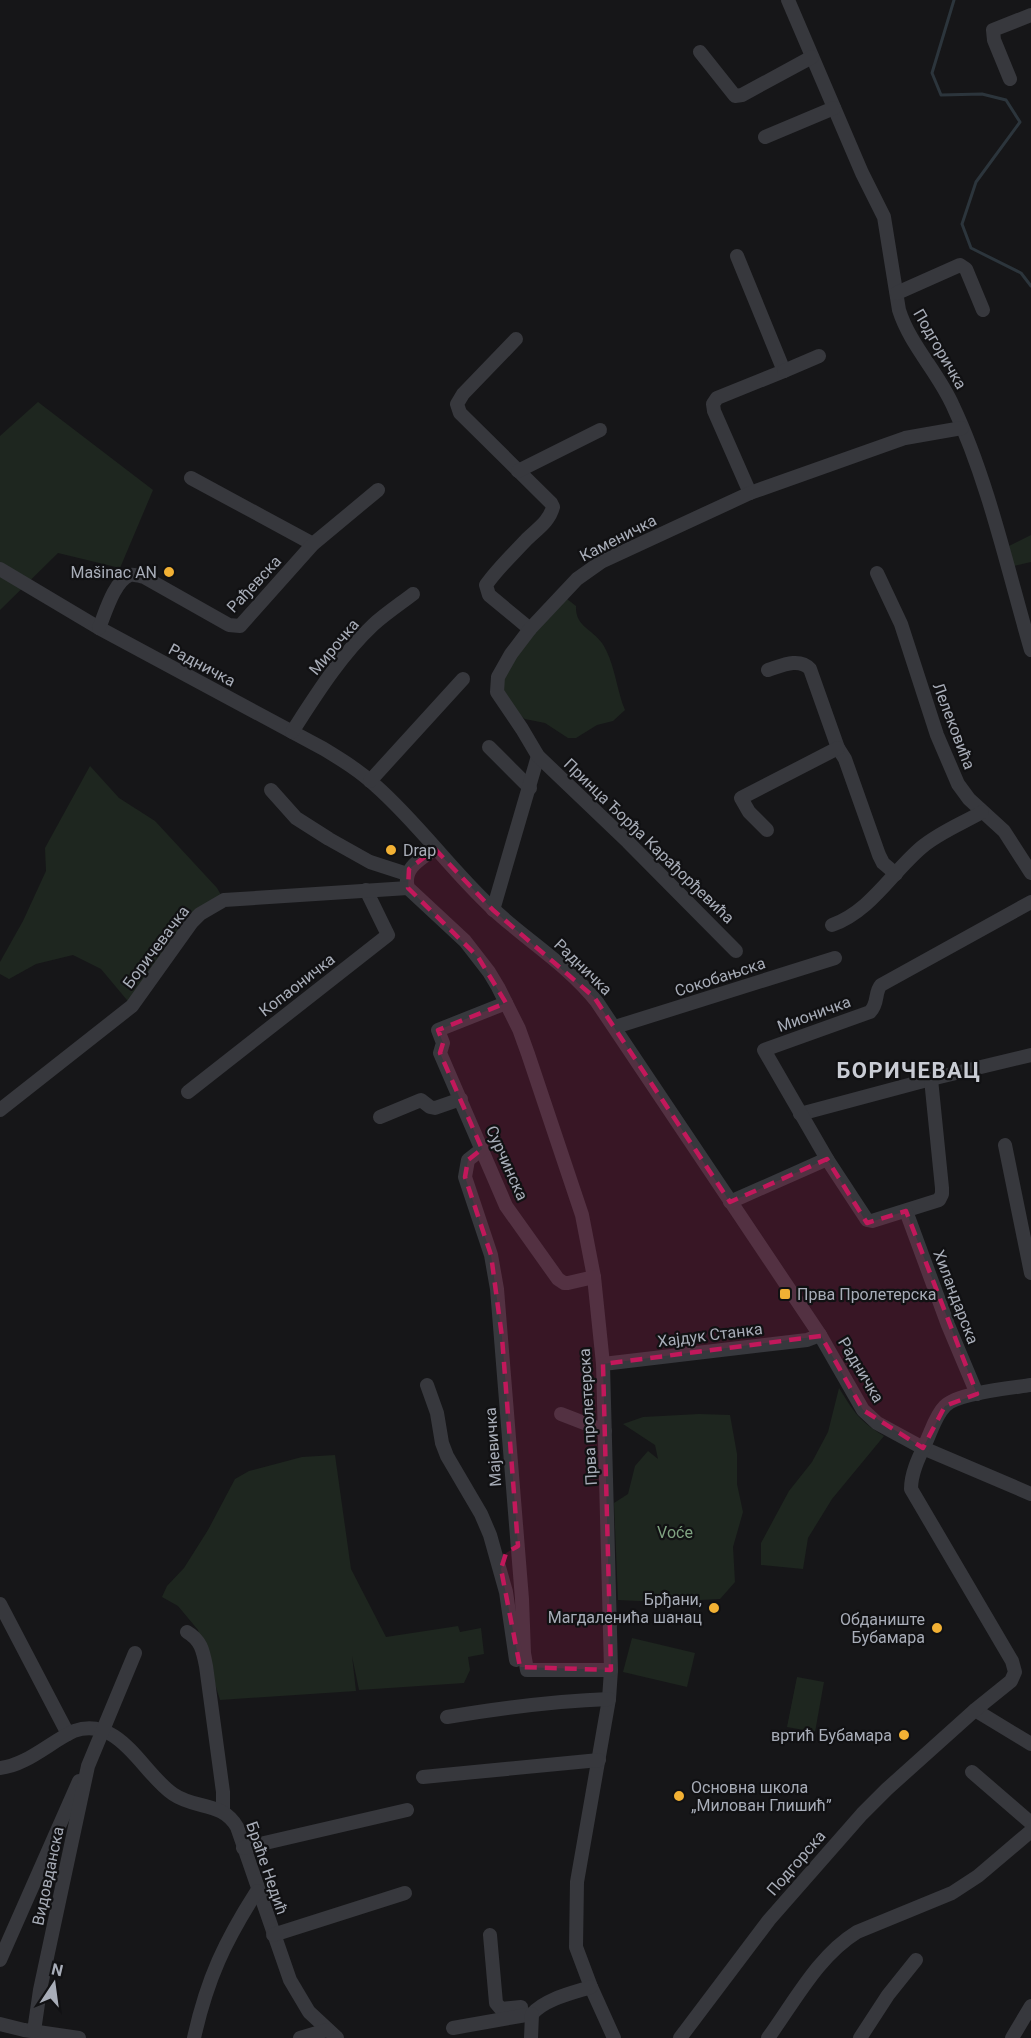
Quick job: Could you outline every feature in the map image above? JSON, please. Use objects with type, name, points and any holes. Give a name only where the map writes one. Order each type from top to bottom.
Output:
[{"type":"street","name":"Подгоричка","points":[[788,0],[862,173],[884,217],[903,321],[940,381],[962,428],[981,480],[1031,651]]},
{"type":"street","points":[[1010,79],[994,40],[993,30],[1031,15]]},
{"type":"street","points":[[700,52],[735,96],[742,95],[812,57]]},
{"type":"street","points":[[765,137],[834,108]]},
{"type":"street","points":[[737,256],[784,371]]},
{"type":"street","points":[[897,293],[960,265],[966,269],[983,310]]},
{"type":"street","points":[[516,339],[463,394],[457,405],[460,413],[551,503],[552,510],[543,524],[487,583],[486,589],[489,595],[530,629]]},
{"type":"street","points":[[750,493],[712,404],[717,398],[819,357]]},
{"type":"street","name":"Каменичка","points":[[538,756],[497,692],[498,677],[511,654],[530,629],[588,569],[750,493],[905,438],[962,428]]},
{"type":"street","points":[[518,471],[600,430]]},
{"type":"street","points":[[191,478],[313,543]]},
{"type":"street","name":"Рађевска","points":[[99,628],[119,584],[130,575],[144,577],[229,625],[240,626],[313,543],[378,490]]},
{"type":"street","name":"Радничка","points":[[0,568],[99,628],[339,759],[370,781],[493,910],[581,984],[597,1002],[820,1335],[863,1410],[878,1423],[923,1448],[1031,1494]]},
{"type":"street","name":"Лелековића","points":[[877,573],[904,632],[923,695],[947,760],[963,791],[1004,831],[1031,873]]},
{"type":"street","name":"Мирочка","points":[[292,732],[326,680],[358,641],[376,622],[413,594]]},
{"type":"street","points":[[768,670],[795,662],[807,666],[812,674],[838,748],[845,759],[879,855],[896,874]]},
{"type":"street","points":[[370,781],[463,679]]},
{"type":"street","points":[[489,747],[530,788]]},
{"type":"street","points":[[767,830],[749,812],[741,798],[838,748]]},
{"type":"street","points":[[493,910],[538,756]]},
{"type":"street","name":"Принца Ђорђа Карађорђевића","points":[[538,756],[736,951]]},
{"type":"street","points":[[271,790],[296,818],[329,839],[408,881],[412,866],[435,849]]},
{"type":"street","points":[[832,925],[854,914],[922,847],[982,812]]},
{"type":"street","name":"Боричевачка","points":[[0,1110],[132,1006],[192,922],[224,900],[366,890],[408,881]]},
{"type":"street","name":"Прва пролетерска","points":[[408,881],[472,949],[489,972],[506,1003],[528,1054],[579,1206],[588,1240],[603,1364],[611,1670],[609,1699],[577,1882],[576,1947],[614,2038]]},
{"type":"street","name":"Копаоничка","points":[[188,1092],[388,935],[366,890]]},
{"type":"street","name":"Мионичка","points":[[906,1211],[872,1221],[864,1219],[764,1050],[870,1012],[877,1002],[877,993],[881,985],[1031,902]]},
{"type":"street","name":"Сокобањска","points":[[615,1027],[835,958]]},
{"type":"street","name":"Сурчинска","points":[[506,1003],[438,1030],[443,1042],[440,1053],[506,1206],[558,1280],[568,1284],[594,1276]]},
{"type":"street","points":[[800,1114],[1031,1055]]},
{"type":"street","points":[[906,1211],[939,1200],[942,1194],[931,1079]]},
{"type":"street","points":[[380,1117],[421,1100],[435,1108],[461,1099]]},
{"type":"street","points":[[1005,1145],[1031,1273]]},
{"type":"street","name":"Мајевичка","points":[[482,1149],[468,1160],[465,1177],[491,1255],[497,1289],[527,1670]]},
{"type":"street","points":[[730,1202],[827,1159]]},
{"type":"street","name":"Хиландарска","points":[[906,1211],[948,1325],[977,1394]]},
{"type":"street","name":"Хајдук Станка","points":[[603,1364],[807,1340],[820,1335]]},
{"type":"street","points":[[923,1448],[945,1406],[957,1399],[1031,1384]]},
{"type":"street","points":[[427,1385],[437,1413],[442,1443],[490,1535],[501,1569],[516,1660],[520,1667],[527,1670],[611,1670]]},
{"type":"street","points":[[561,1414],[605,1431]]},
{"type":"street","name":"Подгорска","points":[[680,2038],[769,1920],[838,1840],[886,1789],[1011,1681],[1015,1672],[1012,1661],[911,1489],[911,1479],[923,1448]]},
{"type":"street","points":[[501,1569],[506,1553],[518,1548]]},
{"type":"street","points":[[0,1604],[68,1734]]},
{"type":"street","points":[[187,1632],[197,1639],[202,1647],[206,1666],[223,1792],[223,1812]]},
{"type":"street","name":"Видовданска","points":[[34,2031],[40,1990],[88,1766],[135,1653]]},
{"type":"street","points":[[447,1717],[521,1705],[609,1699]]},
{"type":"street","points":[[975,1710],[1031,1744]]},
{"type":"street","points":[[0,1768],[24,1760],[68,1734],[87,1728],[102,1729]]},
{"type":"street","name":"Браће Недић","points":[[102,1729],[117,1737],[152,1776],[178,1798],[223,1812],[232,1820],[273,1935],[296,1990],[309,2012],[332,2034]]},
{"type":"street","points":[[423,1777],[598,1760]]},
{"type":"street","points":[[0,1960],[76,1785],[88,1766]]},
{"type":"street","points":[[972,1772],[1031,1823]]},
{"type":"street","points":[[243,1848],[407,1810]]},
{"type":"street","points":[[768,2038],[818,1967],[844,1940],[857,1932],[952,1893],[978,1876],[1031,1832]]},
{"type":"street","points":[[194,2038],[205,1994],[218,1959],[257,1891]]},
{"type":"street","points":[[273,1935],[405,1893]]},
{"type":"street","points":[[490,1935],[497,2007],[501,2009],[531,2006],[535,2011],[531,2038]]},
{"type":"street","points":[[860,2038],[888,1995],[916,1960]]},
{"type":"street","points":[[453,2028],[535,2011],[567,1994],[591,1987]]},
{"type":"street","points":[[1012,2038],[1031,2006]]},
{"type":"street","points":[[0,2024],[79,2038]]},
{"type":"street","points":[[300,2038],[332,2034]]},
{"type":"highlighted area","points":[[435,849],[493,910],[594,997],[730,1202],[827,1159],[867,1223],[906,1211],[977,1394],[945,1406],[923,1448],[863,1410],[821,1336],[603,1364],[611,1670],[520,1667],[501,1569],[506,1553],[518,1546],[502,1337],[491,1255],[465,1177],[468,1160],[482,1149],[440,1053],[443,1043],[438,1030],[506,1003],[478,957],[408,888],[409,869]]},
{"type":"green space","points":[[38,402],[153,490],[120,568],[58,553],[0,610],[0,436]]},
{"type":"green space","points":[[1031,535],[1031,562],[1014,566],[1009,546]]},
{"type":"green space","points":[[567,599],[576,606],[576,613],[581,623],[602,643],[613,667],[625,710],[613,721],[597,725],[576,738],[568,738],[545,723],[525,719],[516,712],[503,691],[502,679],[538,625]]},
{"type":"green space","points":[[90,766],[119,798],[155,821],[217,888],[224,900],[210,908],[132,1006],[101,969],[73,955],[36,964],[9,979],[0,974],[0,962],[23,921],[46,871],[45,848]]},
{"type":"green space","points":[[839,1388],[858,1415],[884,1436],[832,1499],[808,1538],[803,1569],[761,1565],[761,1543],[789,1491],[812,1462],[828,1432]]},
{"type":"green space","name":"Voće","points":[[730,1415],[737,1454],[737,1484],[743,1512],[733,1547],[735,1582],[720,1599],[661,1602],[618,1600],[614,1503],[628,1494],[635,1466],[648,1451],[658,1459],[655,1445],[623,1424],[643,1417]]},
{"type":"green space","points":[[335,1455],[351,1569],[386,1637],[458,1626],[460,1632],[481,1628],[484,1654],[468,1657],[470,1670],[464,1683],[359,1690],[352,1656],[356,1691],[220,1700],[198,1630],[178,1606],[162,1597],[167,1586],[184,1568],[208,1530],[235,1479],[249,1471],[302,1457]]},
{"type":"green space","points":[[632,1638],[695,1653],[687,1687],[623,1672]]},
{"type":"green space","points":[[797,1677],[824,1682],[815,1732],[787,1727]]},
{"type":"waterway","points":[[954,0],[932,73],[941,95],[982,94],[1006,100],[1020,122],[976,182],[962,224],[971,248],[1021,273],[1031,286]]},
{"type":"place","name":"Mašinac AN","points":[[169,572]]},
{"type":"place","name":"Drap","points":[[391,850]]},
{"type":"place","name":"Прва Пролетерска","points":[[785,1294]]},
{"type":"place","name":"Брђани, Магдаленића шанац","points":[[714,1608]]},
{"type":"place","name":"Обданиште Бубамара","points":[[937,1628]]},
{"type":"place","name":"вртић Бубамара","points":[[904,1735]]},
{"type":"place","name":"Основна школа „Милован Глишић”","points":[[679,1796]]},
{"type":"district","name":"БОРИЧЕВАЦ","points":[[909,1070]]}]
